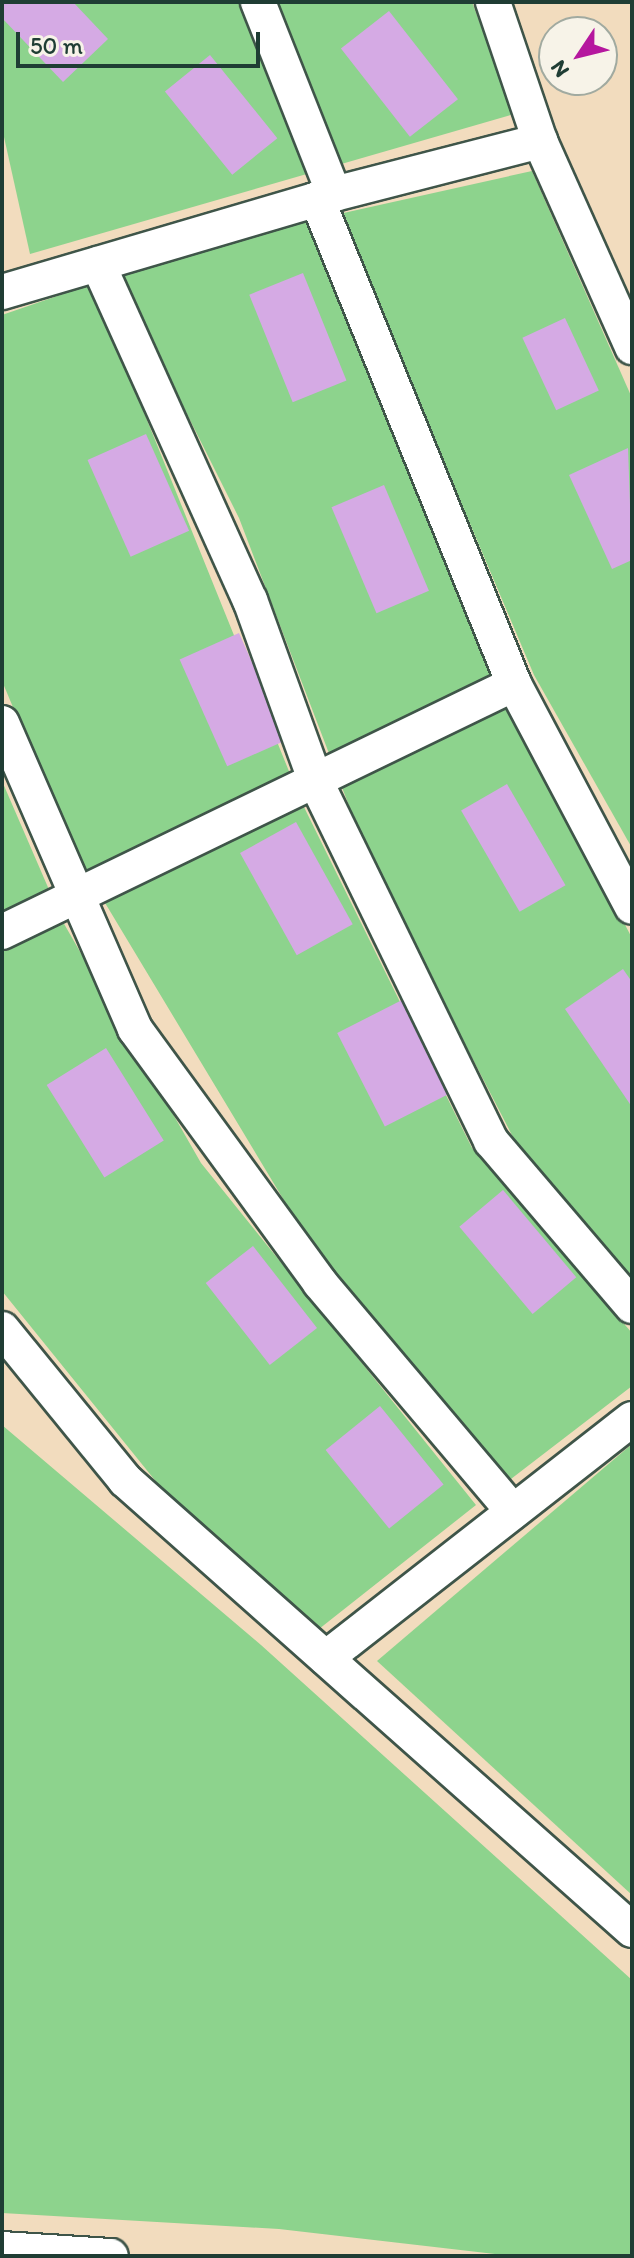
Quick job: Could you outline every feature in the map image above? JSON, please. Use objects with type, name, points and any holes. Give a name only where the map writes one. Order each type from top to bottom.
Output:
[{"type":"street","points":[[258,2],[325,197],[514,684],[632,907]]},
{"type":"street","points":[[493,2],[540,141],[632,347]]},
{"type":"street","points":[[3,286],[98,264],[325,197],[540,141]]},
{"type":"street","points":[[98,264],[250,600],[315,780],[491,1141],[632,1306]]},
{"type":"street","points":[[2,932],[514,684]]},
{"type":"street","points":[[2,723],[135,1029],[320,1283],[513,1511]]},
{"type":"street","points":[[2,1329],[125,1480],[632,1930]]},
{"type":"street","points":[[326,1658],[632,1419]]},
{"type":"street","points":[[2,2249],[111,2256]]},
{"type":"green space","points":[[2,2],[472,2],[514,114],[30,254],[2,128]]},
{"type":"green space","points":[[532,171],[632,398],[632,848],[534,675],[339,214]]},
{"type":"green space","points":[[311,219],[509,705],[632,938],[632,1280],[515,1141],[369,858],[239,518],[118,276]]},
{"type":"green space","points":[[92,284],[301,801],[472,1148],[632,1333],[632,1386],[507,1482],[303,1232],[72,848],[2,681],[2,315]]},
{"type":"green space","points":[[2,781],[63,922],[201,1163],[476,1505],[319,1629],[158,1484],[2,1291]]},
{"type":"green space","points":[[2,1425],[261,1645],[632,1980],[632,2256],[512,2256],[279,2229],[2,2213]]},
{"type":"green space","points":[[632,1444],[632,1895],[377,1661]]},
{"type":"building","points":[[2,2],[73,2],[108,39],[63,82],[2,18]]},
{"type":"building","points":[[389,11],[458,99],[410,137],[341,49]]},
{"type":"building","points":[[210,55],[277,138],[232,175],[165,92]]},
{"type":"building","points":[[303,273],[346,381],[293,402],[249,295]]},
{"type":"building","points":[[565,318],[599,391],[556,410],[522,338]]},
{"type":"building","points":[[146,434],[189,531],[131,557],[88,460]]},
{"type":"building","points":[[628,448],[632,560],[612,569],[569,475]]},
{"type":"building","points":[[384,485],[429,591],[376,613],[332,507]]},
{"type":"building","points":[[239,633],[287,740],[227,766],[180,659]]},
{"type":"building","points":[[507,784],[566,885],[520,912],[461,810]]},
{"type":"building","points":[[296,822],[353,924],[297,955],[240,853]]},
{"type":"building","points":[[623,969],[632,982],[632,1107],[565,1009]]},
{"type":"building","points":[[404,999],[452,1093],[385,1127],[337,1033]]},
{"type":"building","points":[[106,1048],[164,1140],[104,1178],[47,1085]]},
{"type":"building","points":[[503,1190],[576,1277],[533,1314],[459,1227]]},
{"type":"building","points":[[253,1246],[317,1328],[270,1365],[206,1283]]},
{"type":"building","points":[[380,1406],[444,1484],[389,1529],[326,1450]]}]
